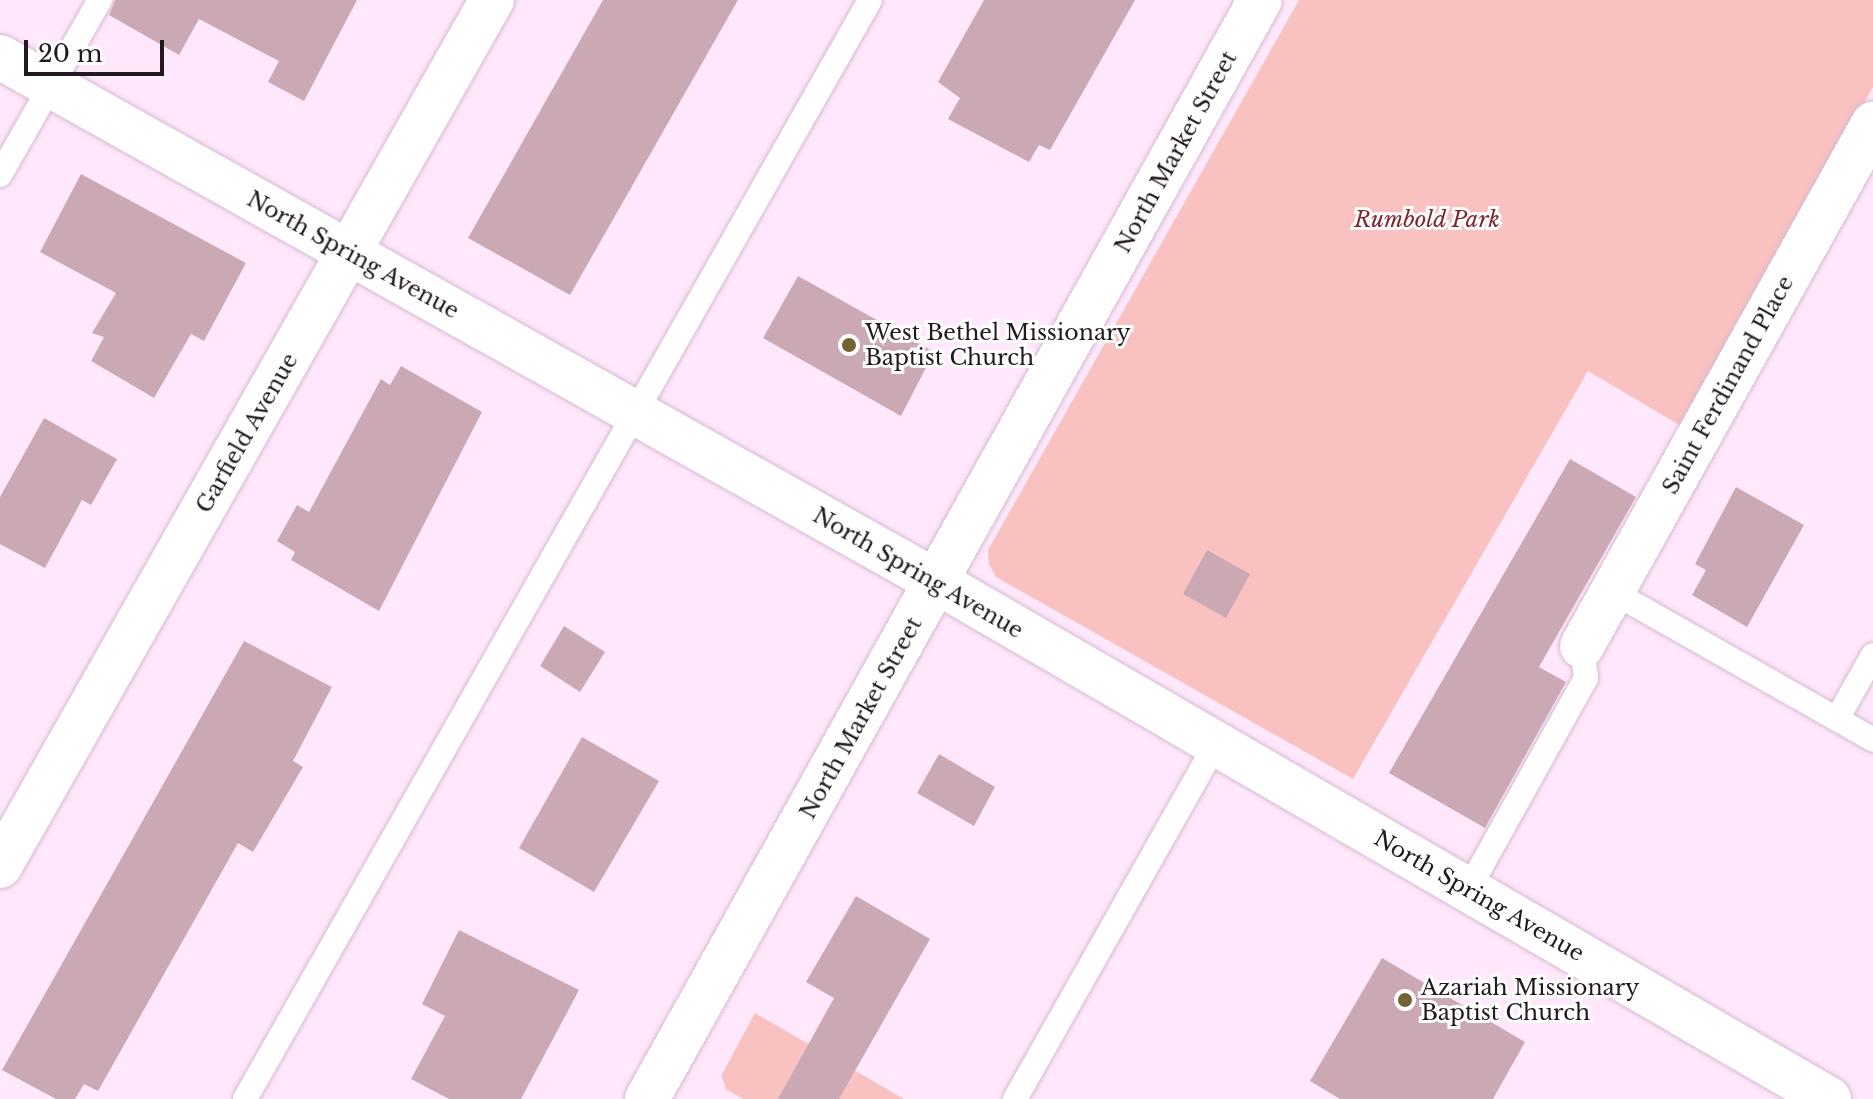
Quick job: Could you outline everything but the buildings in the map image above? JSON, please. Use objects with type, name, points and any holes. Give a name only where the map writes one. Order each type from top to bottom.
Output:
[{"type":"street","name":"Garfield Avenue","points":[[0,866],[492,0]]},
{"type":"street","name":"North Market Street","points":[[647,1099],[1260,0]]},
{"type":"street","name":"North Spring Avenue","points":[[0,57],[937,582],[1829,1099]]},
{"type":"street","name":"Saint Ferdinand Place","points":[[1582,646],[1873,124]]},
{"type":"lane","points":[[0,175],[100,0]]},
{"type":"lane","points":[[245,1099],[870,0]]},
{"type":"lane","points":[[1613,592],[1873,740]]},
{"type":"lane","points":[[1468,890],[1586,678],[1582,646]]},
{"type":"lane","points":[[1837,719],[1873,655]]},
{"type":"lane","points":[[1015,1099],[1216,744]]},
{"type":"green space","name":"Rumbold Park","points":[[1299,0],[1873,0],[1873,87],[1681,426],[1588,371],[1353,779],[996,577],[989,564],[988,550]]},
{"type":"green space","points":[[755,1013],[904,1099],[743,1099],[727,1090],[721,1076]]},
{"type":"place","name":"West Bethel Missionary Baptist Church","points":[[849,345]]},
{"type":"place","name":"Azariah Missionary Baptist Church","points":[[1405,1000]]}]
